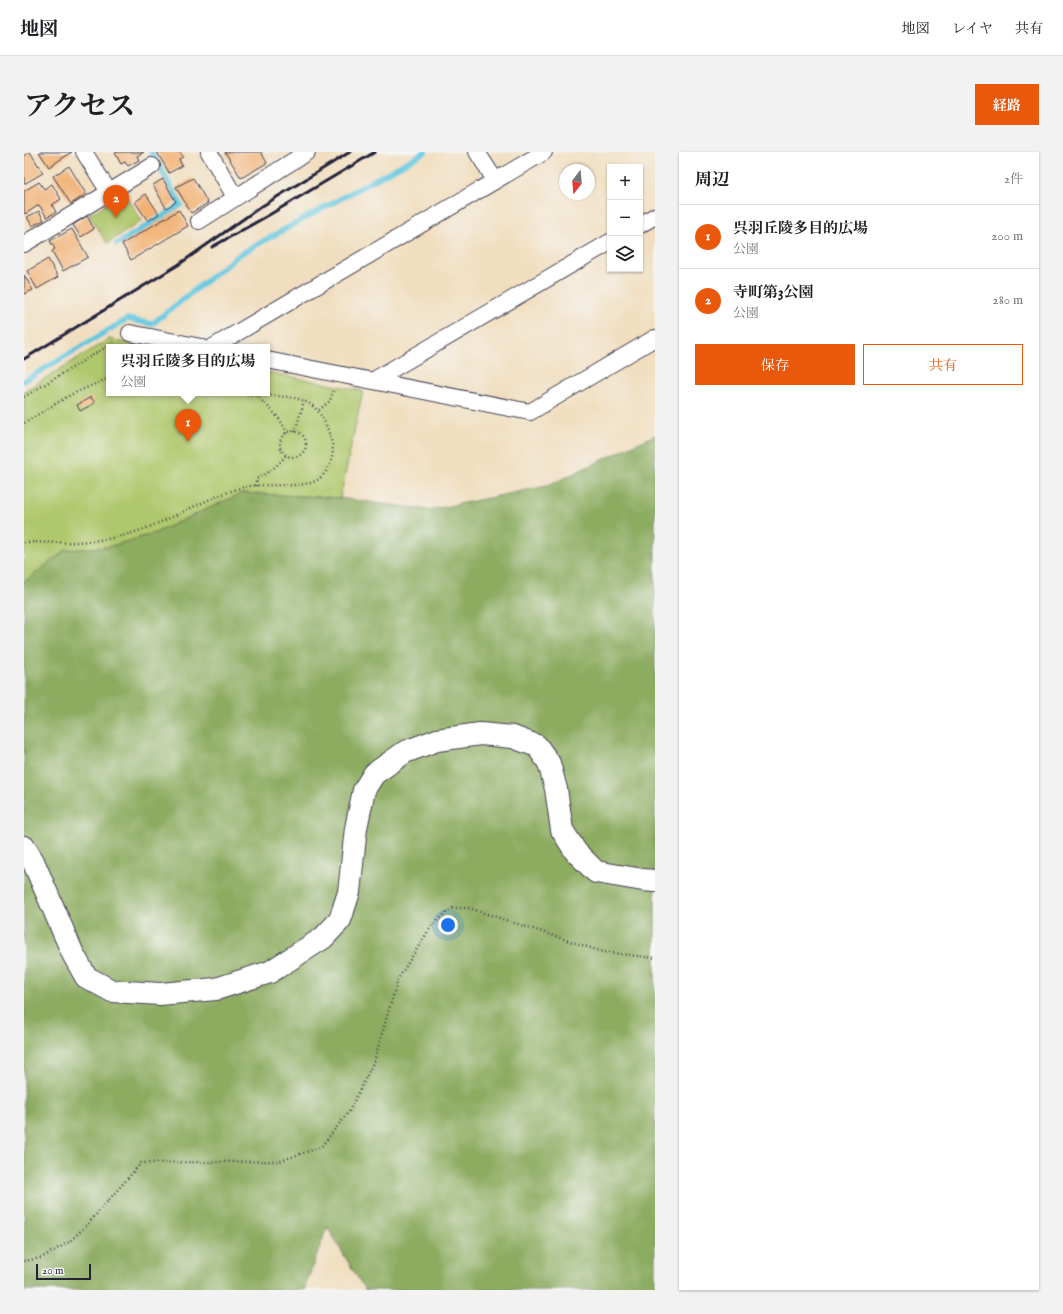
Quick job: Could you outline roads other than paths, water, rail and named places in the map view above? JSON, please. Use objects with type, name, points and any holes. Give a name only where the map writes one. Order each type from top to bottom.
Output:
[{"type":"street","points":[[84,152],[109,192]]},
{"type":"street","points":[[209,152],[236,198]]},
{"type":"street","points":[[199,221],[308,152]]},
{"type":"street","points":[[477,152],[494,180]]},
{"type":"street","points":[[218,344],[494,180],[544,152]]},
{"type":"street","points":[[24,244],[152,166]]},
{"type":"street","points":[[643,222],[655,216]]},
{"type":"street","points":[[374,380],[607,244]]},
{"type":"street","points":[[130,333],[186,344]]},
{"type":"street","points":[[270,361],[530,412],[655,338]]},
{"type":"street","points":[[24,847],[33,861],[73,954],[86,977],[112,991],[160,994],[216,989],[270,972],[323,938],[340,920],[349,892],[356,828],[364,790],[374,774],[405,752],[437,740],[480,734],[513,737],[537,746],[549,763],[556,789],[562,830],[576,852],[596,872],[643,880],[655,880]]},
{"type":"waterway","points":[[117,244],[181,205],[151,152]]},
{"type":"waterway","points":[[24,381],[127,319],[152,324],[240,254],[425,152]]},
{"type":"railway","points":[[24,359],[178,265],[259,208],[350,152]]},
{"type":"railway","points":[[212,247],[375,152]]},
{"type":"place","name":"寺町第3公園","points":[[116,218]]},
{"type":"place","name":"呉羽丘陵多目的広場","points":[[188,442]]}]
